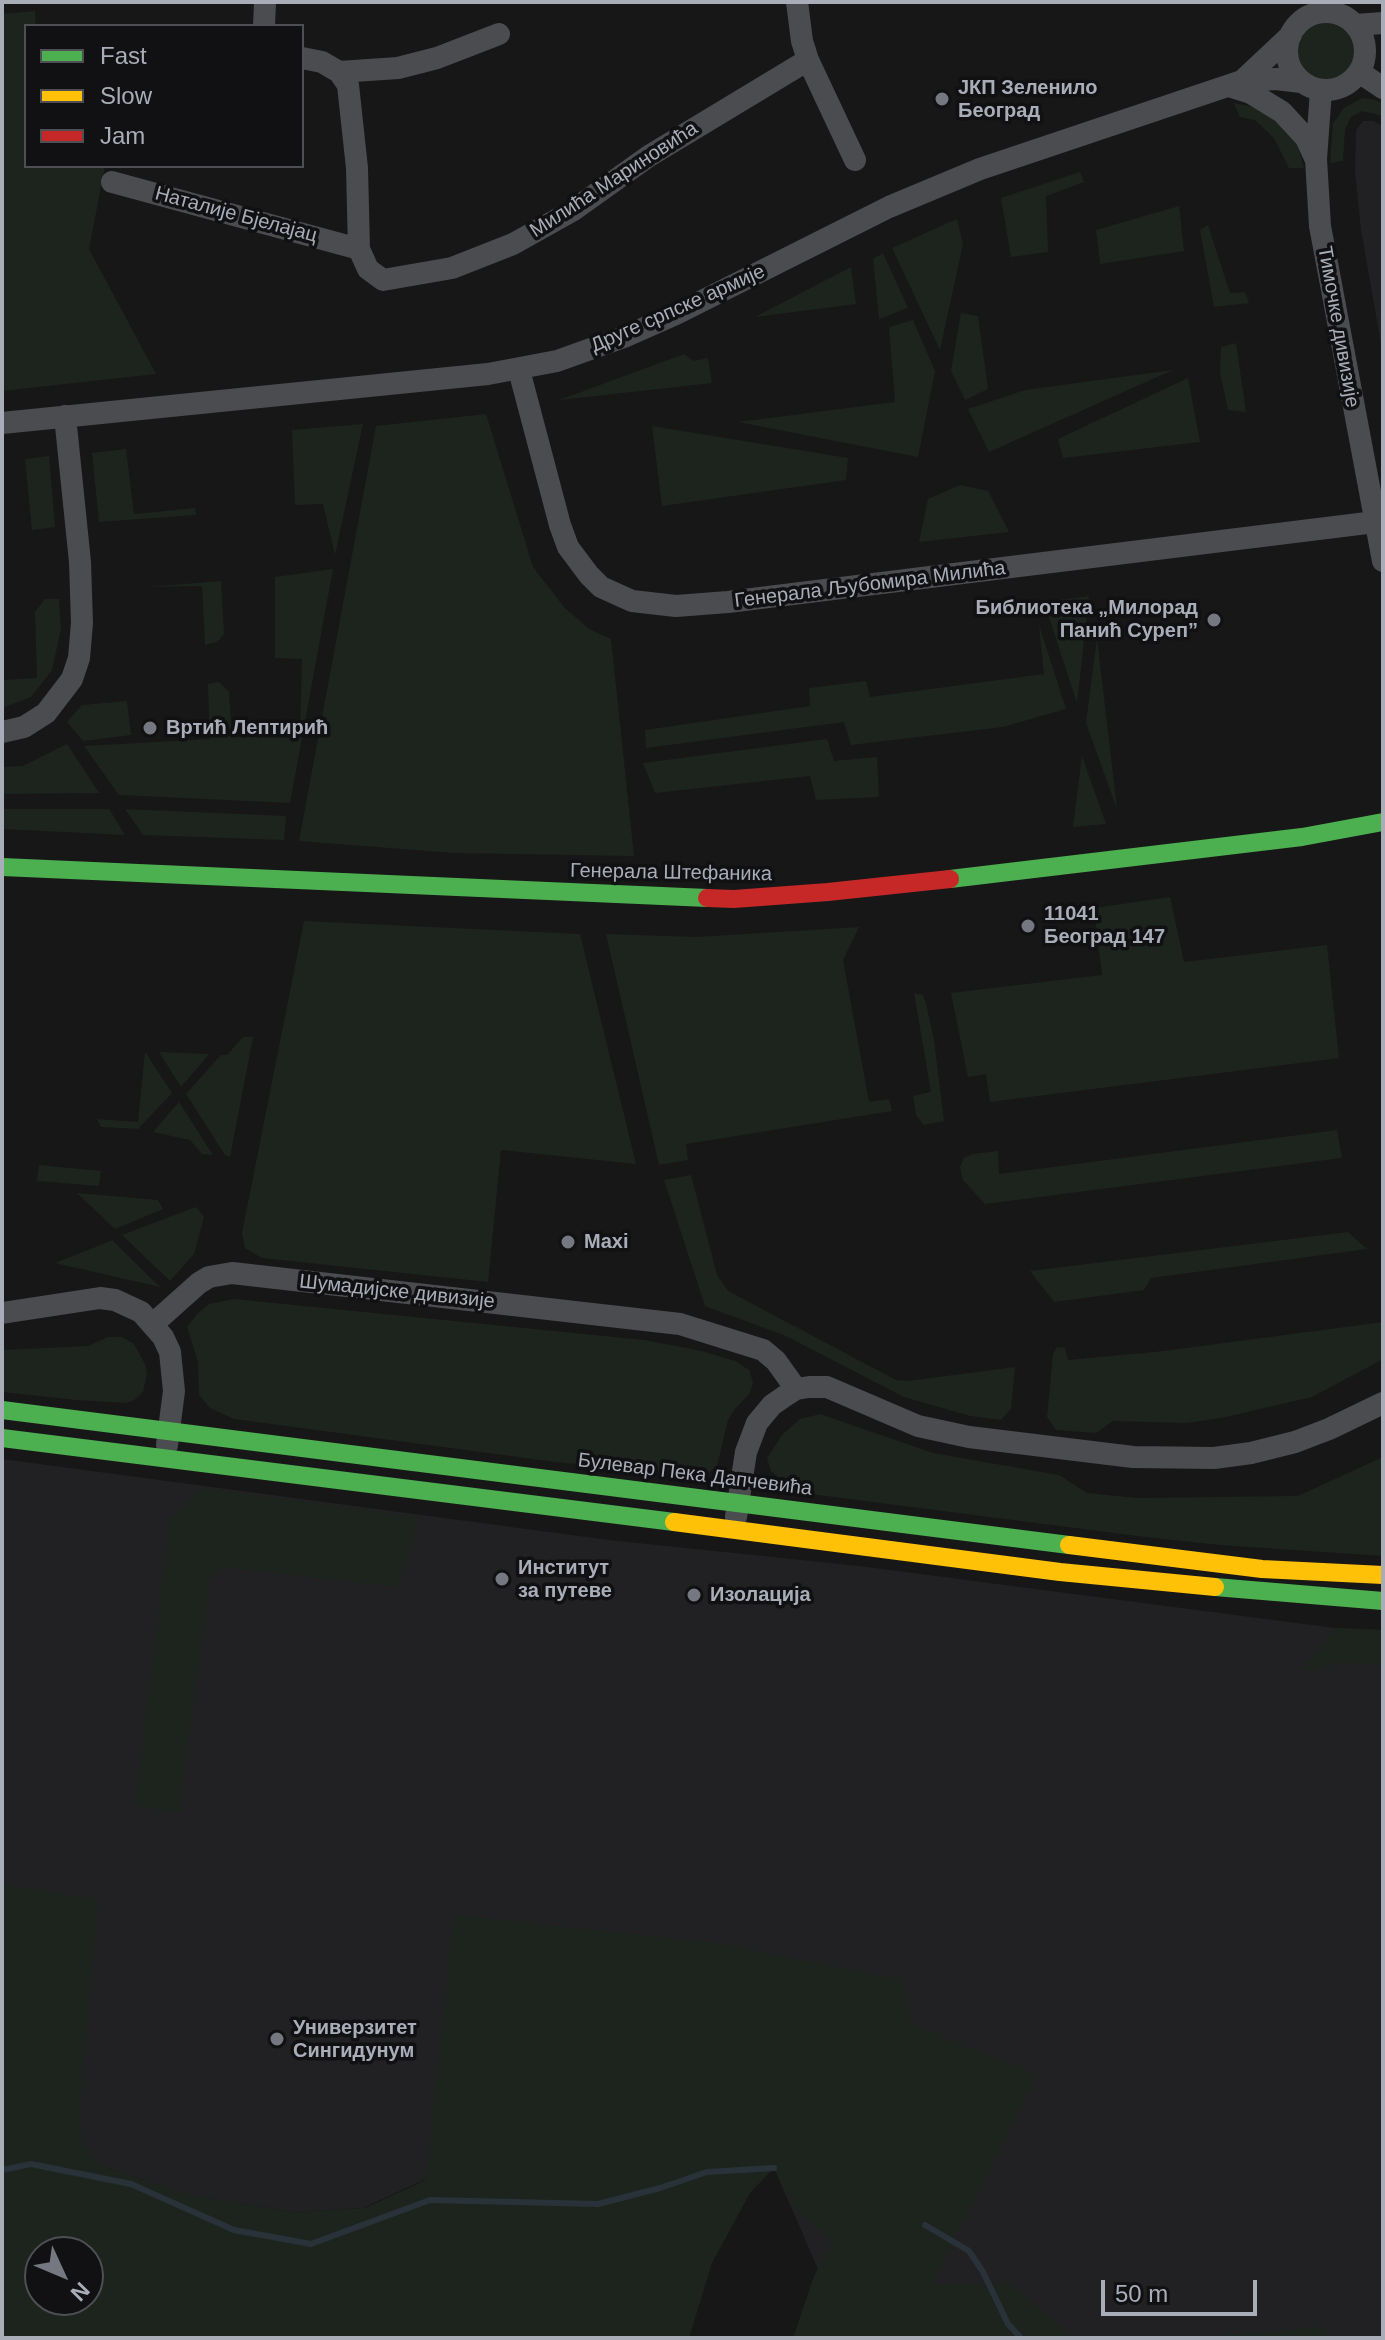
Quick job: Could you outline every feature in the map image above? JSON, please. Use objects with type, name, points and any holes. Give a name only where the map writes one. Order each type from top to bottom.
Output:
[{"type":"street","points":[[264,24],[265,2]]},
{"type":"street","points":[[797,2],[808,60],[855,160]]},
{"type":"street","points":[[1320,7],[1345,17],[1355,25],[1362,36],[1374,44],[1359,72],[1342,87],[1311,86],[1288,60],[1287,47],[1291,35],[1298,24],[1320,7]]},
{"type":"street","points":[[1355,25],[1383,23]]},
{"type":"street","points":[[339,72],[398,68],[437,58],[499,34]]},
{"type":"street","name":"Друге српске армије","points":[[1235,83],[1270,57],[1291,35]]},
{"type":"street","points":[[304,58],[322,62],[339,72],[348,85],[357,168],[359,249]]},
{"type":"street","name":"Милића Мариновића","points":[[359,249],[368,269],[383,280],[452,268],[513,244],[572,211],[649,156],[808,60]]},
{"type":"street","points":[[1359,72],[1383,88]]},
{"type":"street","name":"Друге српске армије","points":[[2,423],[519,370],[557,361],[624,337],[933,187],[1235,83],[1276,79],[1311,86]]},
{"type":"street","points":[[1235,83],[1282,112],[1306,138],[1316,159]]},
{"type":"street","name":"Тимочке дивизије","points":[[1311,86],[1322,240],[1383,561]]},
{"type":"street","name":"Наталије Бјелајац","points":[[112,182],[359,249]]},
{"type":"street","name":"Генерала Љубомира Милића","points":[[519,370],[568,547],[601,587],[632,601],[676,606],[728,602],[1375,522]]},
{"type":"street","points":[[2,732],[24,727],[46,713],[69,685],[79,658],[82,623],[80,562],[65,416]]},
{"type":"street","name":"Генерала Штефаника","points":[[2,867],[734,899],[1014,872],[1302,837],[1383,822]]},
{"type":"street","name":"Шумадијске дивизије","points":[[153,1324],[209,1277],[232,1273],[680,1324],[763,1350],[776,1361],[796,1389]]},
{"type":"street","points":[[2,1313],[18,1313],[100,1298],[126,1304],[141,1312],[153,1324],[170,1352],[174,1391],[165,1460]]},
{"type":"street","points":[[735,1530],[752,1431],[772,1405],[796,1389],[827,1387],[918,1426],[969,1437],[1133,1457],[1214,1458],[1251,1453],[1304,1439],[1383,1403]]},
{"type":"street","name":"Булевар Пека Дапчевића","points":[[2,1410],[1262,1569],[1383,1575]]},
{"type":"street","points":[[2,1438],[1060,1572],[1383,1601]]},
{"type":"shaded area","points":[[35,11],[36,24],[24,24],[24,168],[105,168],[89,249],[156,374],[2,391],[2,14]]},
{"type":"shaded area","points":[[1326,23],[1347,31],[1355,52],[1347,73],[1326,81],[1305,73],[1297,52],[1305,31]]},
{"type":"shaded area","points":[[1362,98],[1383,104],[1383,116],[1362,111],[1351,117],[1345,129],[1343,161],[1330,163],[1333,123],[1344,108]]},
{"type":"shaded area","points":[[1234,103],[1262,109],[1284,124],[1298,146],[1304,168],[1289,168],[1274,138],[1255,120],[1240,117]]},
{"type":"shaded area","points":[[1363,121],[1373,121],[1383,126],[1383,355],[1361,230],[1355,172],[1356,130]]},
{"type":"shaded area","points":[[1080,172],[1084,182],[1046,196],[1048,252],[1011,257],[1001,198]]},
{"type":"shaded area","points":[[1179,206],[1184,251],[1100,264],[1096,230]]},
{"type":"shaded area","points":[[957,219],[963,244],[940,350],[892,248]]},
{"type":"shaded area","points":[[1208,225],[1230,293],[1245,292],[1249,303],[1214,307],[1200,230]]},
{"type":"shaded area","points":[[883,253],[908,308],[879,319],[873,259]]},
{"type":"shaded area","points":[[851,267],[856,304],[755,317]]},
{"type":"shaded area","points":[[961,313],[978,316],[988,389],[965,400],[951,371]]},
{"type":"shaded area","points":[[913,320],[935,371],[918,457],[738,422],[895,402],[889,327]]},
{"type":"shaded area","points":[[1236,343],[1246,412],[1228,410],[1220,373],[1221,347]]},
{"type":"shaded area","points":[[684,354],[694,361],[708,358],[712,383],[559,400]]},
{"type":"shaded area","points":[[1173,370],[989,452],[968,409],[1025,390]]},
{"type":"shaded area","points":[[1188,378],[1200,442],[1063,458],[1058,439]]},
{"type":"shaded area","points":[[486,414],[533,567],[564,607],[589,629],[611,639],[634,856],[454,853],[299,841],[376,426]]},
{"type":"shaded area","points":[[363,424],[335,555],[323,504],[295,505],[292,430]]},
{"type":"shaded area","points":[[652,426],[848,458],[846,480],[662,506]]},
{"type":"shaded area","points":[[126,449],[134,514],[195,508],[196,515],[99,522],[92,453]]},
{"type":"shaded area","points":[[49,456],[55,527],[32,530],[25,459]]},
{"type":"shaded area","points":[[960,485],[988,491],[1009,532],[919,542],[928,499]]},
{"type":"shaded area","points":[[333,569],[290,803],[119,795],[84,746],[210,739],[208,684],[219,682],[229,692],[232,737],[300,733],[302,659],[275,658],[275,577]]},
{"type":"shaded area","points":[[221,581],[224,634],[217,642],[205,645],[202,586],[148,587]]},
{"type":"shaded area","points":[[1089,596],[1077,703],[1044,602]]},
{"type":"shaded area","points":[[45,599],[59,599],[61,629],[52,670],[31,697],[2,708],[2,680],[37,678],[35,612]]},
{"type":"shaded area","points":[[1039,625],[1066,709],[1003,727],[851,745],[844,722],[646,748],[645,730],[810,706],[809,688],[866,681],[870,697],[1044,674]]},
{"type":"shaded area","points":[[1097,638],[1117,809],[1086,723]]},
{"type":"shaded area","points":[[127,701],[131,735],[83,741],[67,722],[82,705]]},
{"type":"shaded area","points":[[827,739],[834,761],[877,757],[879,797],[816,800],[810,776],[655,793],[643,763]]},
{"type":"shaded area","points":[[67,744],[99,793],[2,794],[2,767],[23,766]]},
{"type":"shaded area","points":[[1082,756],[1106,824],[1073,827]]},
{"type":"shaded area","points":[[2,809],[109,809],[125,835],[2,829]]},
{"type":"shaded area","points":[[125,809],[286,816],[284,840],[143,835]]},
{"type":"shaded area","points":[[1170,897],[1184,962],[1327,945],[1339,1058],[990,1102],[986,1074],[968,1077],[951,993],[1102,975],[1094,908]]},
{"type":"shaded area","points":[[304,921],[580,934],[636,1164],[501,1150],[488,1282],[262,1258],[245,1248],[242,1233]]},
{"type":"shaded area","points":[[859,927],[843,960],[869,1102],[889,1099],[892,1111],[686,1144],[688,1160],[659,1165],[606,934],[696,937]]},
{"type":"shaded area","points":[[914,993],[923,995],[926,1003],[944,1121],[924,1125],[916,1115],[913,1096],[931,1092]]},
{"type":"shaded area","points":[[243,1037],[253,1037],[230,1157],[225,1155],[186,1094],[221,1055],[227,1055]]},
{"type":"shaded area","points":[[145,1052],[172,1093],[138,1129],[101,1127],[97,1119],[138,1122]]},
{"type":"shaded area","points":[[159,1052],[209,1054],[181,1087]]},
{"type":"shaded area","points":[[179,1102],[213,1155],[202,1154],[190,1140],[153,1132]]},
{"type":"shaded area","points":[[1337,1130],[1342,1158],[985,1204],[963,1180],[960,1167],[964,1158],[972,1154],[998,1151],[999,1174]]},
{"type":"shaded area","points":[[39,1165],[101,1171],[99,1186],[37,1181]]},
{"type":"shaded area","points":[[691,1175],[717,1275],[728,1291],[896,1380],[1015,1367],[1011,1409],[1001,1420],[970,1416],[904,1397],[786,1336],[705,1306],[664,1180]]},
{"type":"shaded area","points":[[77,1193],[158,1200],[163,1209],[115,1229]]},
{"type":"shaded area","points":[[196,1207],[204,1217],[194,1254],[170,1281],[122,1235]]},
{"type":"shaded area","points":[[1348,1232],[1367,1249],[1151,1278],[1144,1290],[1054,1302],[1030,1271]]},
{"type":"shaded area","points":[[113,1241],[160,1287],[55,1263]]},
{"type":"shaded area","points":[[234,1299],[644,1340],[735,1361],[749,1370],[753,1382],[750,1393],[728,1420],[717,1466],[703,1477],[555,1462],[234,1419],[210,1408],[199,1395],[198,1362],[187,1327],[209,1304]]},
{"type":"shaded area","points":[[1383,1322],[1383,1359],[1312,1397],[1187,1423],[1113,1421],[1096,1433],[1056,1430],[1047,1417],[1053,1354],[1057,1347],[1065,1348],[1068,1360],[1164,1351]]},
{"type":"shaded area","points":[[108,1337],[122,1337],[134,1344],[145,1364],[147,1374],[143,1392],[134,1400],[127,1403],[76,1400],[2,1392],[2,1350],[88,1346]]},
{"type":"shaded area","points":[[820,1414],[933,1453],[1059,1475],[1087,1493],[1137,1498],[1298,1496],[1383,1457],[1383,1556],[1145,1537],[795,1492],[771,1471],[767,1458],[782,1435],[800,1419]]},
{"type":"shaded area","points":[[2,1459],[609,1540],[859,1566],[1335,1628],[1383,1630],[1383,2338],[931,2338],[834,2306],[774,2168],[598,2204],[424,2180],[363,2208],[293,2212],[193,2196],[100,2163],[2,2170]]},
{"type":"shaded area","points":[[200,1488],[419,1517],[398,1587],[229,1568],[219,1571],[210,1580],[180,1813],[135,1806],[170,1520]]},
{"type":"shaded area","points":[[1335,1628],[1383,1630],[1383,1666],[1343,1662],[1302,1670]]},
{"type":"shaded area","points":[[2,1884],[98,1900],[79,2115],[83,2144],[93,2158],[107,2168],[195,2196],[293,2212],[365,2208],[426,2180],[454,1915],[717,1943],[903,1980],[911,2024],[1037,2075],[932,2284],[1011,2283],[1074,2338],[793,2338],[814,2276],[832,2242],[797,2210],[774,2168],[750,2193],[712,2263],[689,2338],[2,2338]]},
{"type":"shaded area","points":[[1323,2326],[1326,2338],[1182,2338],[1291,2330]]},
{"type":"waterway","points":[[2,2170],[31,2164],[131,2184],[234,2230],[311,2244],[430,2200],[598,2204],[707,2172],[774,2168]]},
{"type":"waterway","points":[[925,2225],[969,2251],[983,2272],[1008,2324],[1021,2338]]},
{"type":"traffic: fast","points":[[950,879],[1302,837],[1383,822]]},
{"type":"traffic: fast","points":[[2,867],[707,898]]},
{"type":"traffic: fast","points":[[2,1410],[1069,1545]]},
{"type":"traffic: fast","points":[[2,1438],[674,1522]]},
{"type":"traffic: fast","points":[[1215,1587],[1383,1601]]},
{"type":"traffic: slow","points":[[674,1522],[1060,1572],[1215,1587]]},
{"type":"traffic: slow","points":[[1069,1545],[1262,1569],[1383,1575]]},
{"type":"traffic: jam","points":[[707,898],[828,892],[950,879]]},
{"type":"place","name":"ЈКП Зеленило Београд","points":[[942,99]]},
{"type":"place","name":"Библиотека „Милорад Панић Суреп”","points":[[1214,620]]},
{"type":"place","name":"Вртић Лептирић","points":[[150,728]]},
{"type":"place","name":"11041 Београд 147","points":[[1028,926]]},
{"type":"place","name":"Maxi","points":[[568,1242]]},
{"type":"place","name":"Институт за путеве","points":[[502,1579]]},
{"type":"place","name":"Изолација","points":[[694,1595]]},
{"type":"place","name":"Универзитет Сингидунум","points":[[277,2039]]}]
